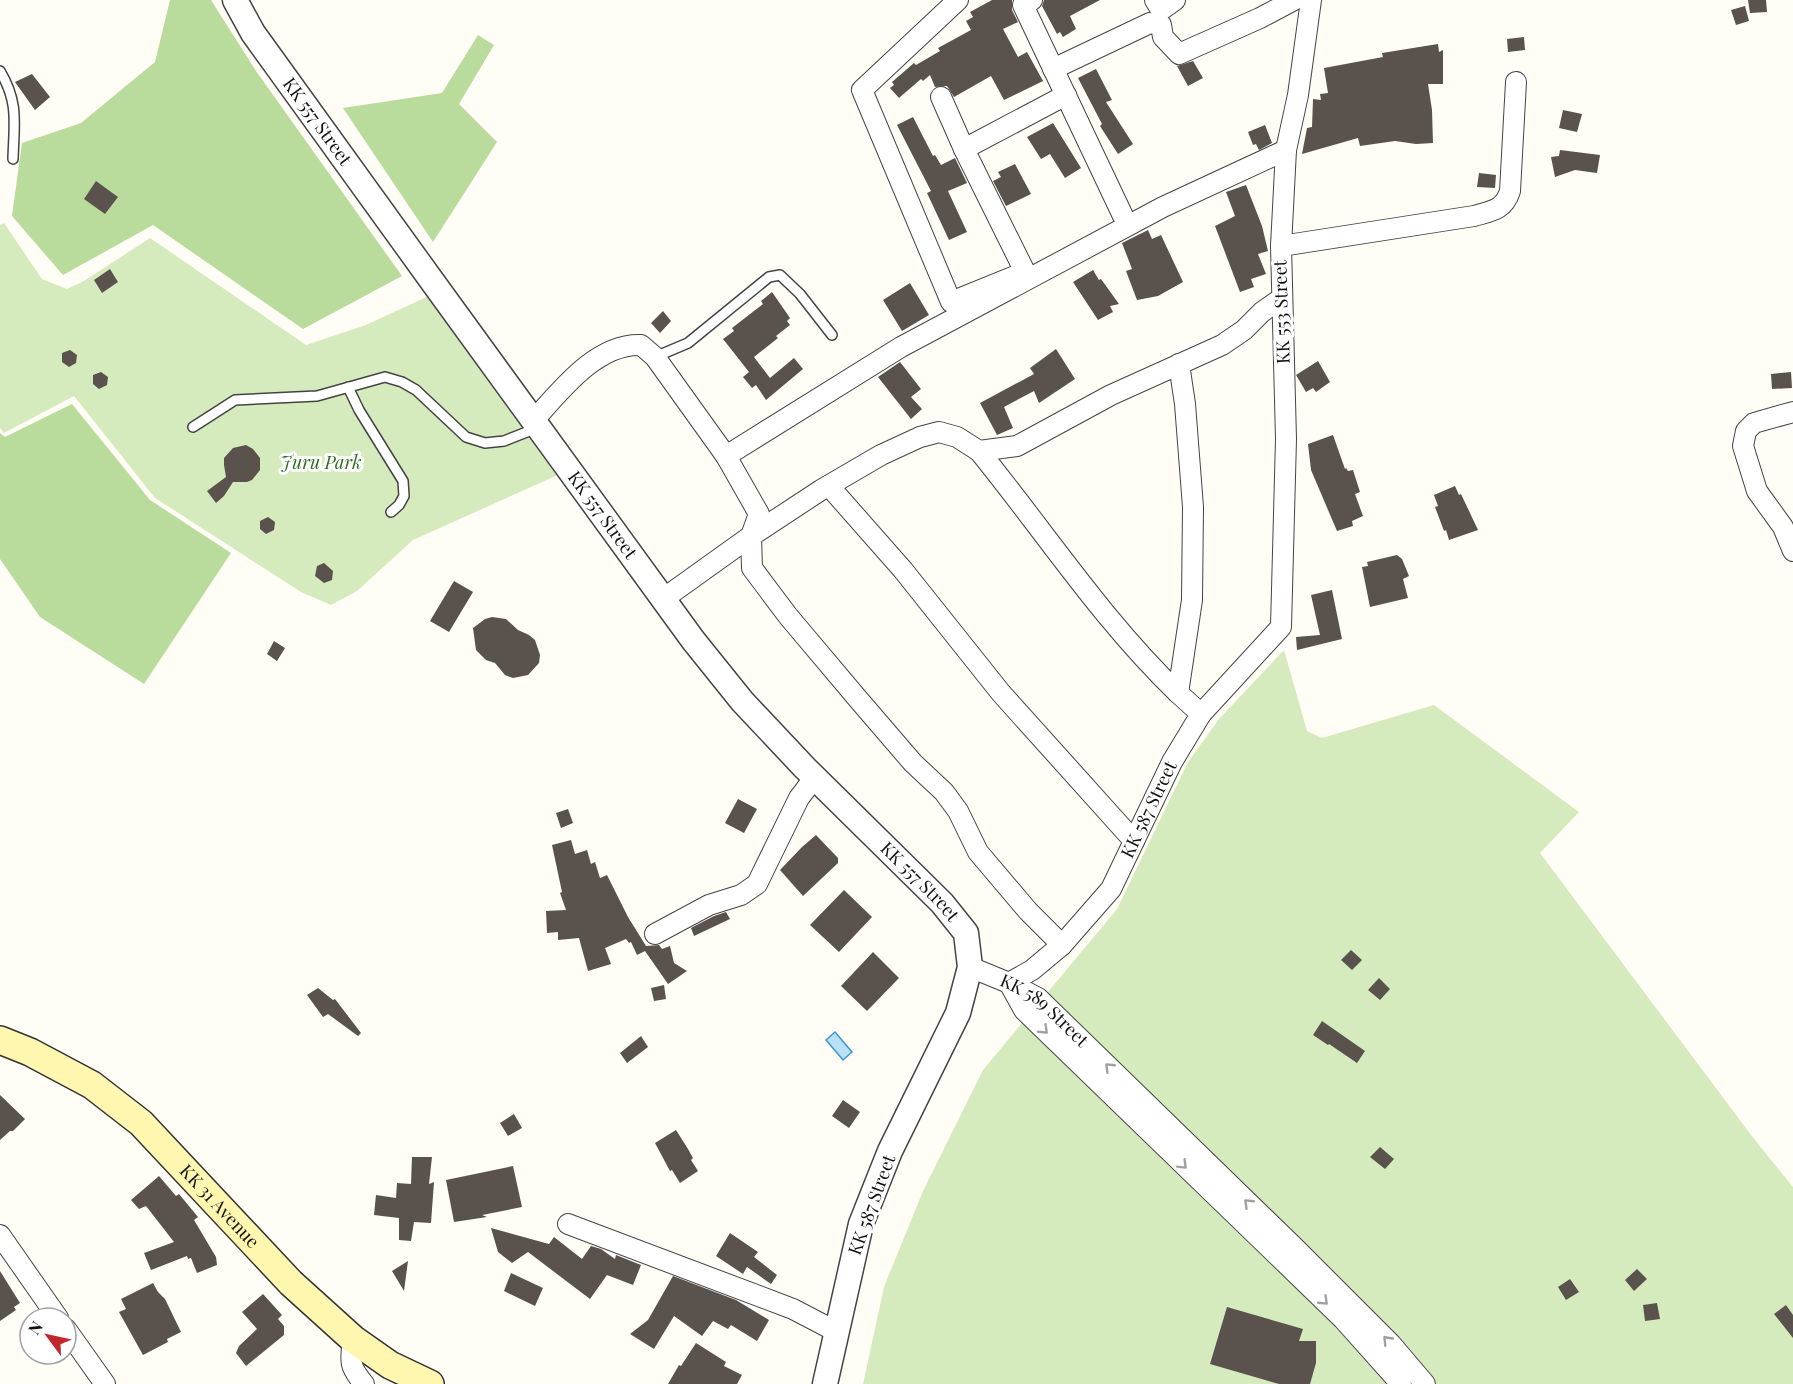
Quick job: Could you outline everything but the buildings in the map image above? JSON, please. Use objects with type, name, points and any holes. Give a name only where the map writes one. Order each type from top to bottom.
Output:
[{"type":"main road","name":"KK 31 Avenue","points":[[0,1040],[30,1052],[92,1085],[141,1123],[291,1283],[353,1339],[390,1365],[430,1384]]},
{"type":"street","name":"KK 557 Street","points":[[235,0],[254,33],[663,599],[742,701],[942,903],[966,933],[970,967]]},
{"type":"street","points":[[941,97],[1025,272],[951,302],[862,90],[958,0]]},
{"type":"street","points":[[1032,0],[1023,5],[1123,216]]},
{"type":"street","points":[[1155,0],[1161,10],[1175,0]]},
{"type":"street","points":[[1053,69],[1150,23],[1161,25],[1163,37],[1179,54],[1260,18],[1294,0]]},
{"type":"street","name":"KK 553 Street","points":[[1281,627],[1286,438],[1281,246],[1286,150],[1298,94],[1311,0]]},
{"type":"street","points":[[1281,246],[1474,216],[1494,210],[1506,202],[1510,191],[1516,82]]},
{"type":"street","points":[[964,149],[1066,95]]},
{"type":"street","points":[[726,456],[901,346],[1163,207],[1286,150]]},
{"type":"street","points":[[979,451],[1017,447],[1111,395],[1222,345],[1282,298]]},
{"type":"street","points":[[536,424],[567,383],[607,352],[628,344],[641,345],[655,357],[726,456],[759,514],[751,536],[752,568],[788,616],[858,699],[914,763],[944,792],[958,811],[978,852],[1028,911],[1062,945]]},
{"type":"street","points":[[1178,693],[1192,600],[1192,495],[1185,404],[1179,364]]},
{"type":"street","points":[[1793,412],[1754,423],[1746,431],[1743,446],[1757,491],[1783,527],[1793,551]]},
{"type":"street","points":[[663,599],[751,536],[829,486],[881,455],[920,437],[939,432],[957,437],[979,451],[1018,499],[1094,602],[1146,663],[1201,714]]},
{"type":"street","points":[[829,486],[903,570],[1001,693],[1134,841]]},
{"type":"street","name":"KK 587 Street","points":[[1009,983],[1032,970],[1062,945],[1111,889],[1172,762],[1201,714],[1281,627]]},
{"type":"street","points":[[655,934],[709,905],[741,895],[757,884],[799,798],[815,777]]},
{"type":"street","points":[[970,967],[1009,983]]},
{"type":"street","name":"KK 587 Street","points":[[825,1384],[861,1224],[890,1151],[958,1013],[970,967]]},
{"type":"street","name":"KK 589 Street","points":[[1009,983],[1024,1010],[1343,1319],[1401,1384]]},
{"type":"street","name":"KK 589 Street","points":[[1009,983],[1038,998],[1060,1019],[1296,1249],[1391,1344],[1425,1384]]},
{"type":"street","points":[[568,1224],[793,1309],[837,1332]]},
{"type":"street","points":[[0,1234],[50,1306]]},
{"type":"street","points":[[353,1339],[350,1362],[364,1384]]},
{"type":"street","points":[[78,1346],[105,1384]]},
{"type":"lane","points":[[0,71],[8,84],[15,106],[13,159]]},
{"type":"lane","points":[[655,357],[688,343],[769,277],[780,275],[800,294],[832,335]]},
{"type":"lane","points":[[193,427],[235,400],[317,396],[385,377],[402,382],[416,390],[466,437],[484,443],[504,441],[536,424]]},
{"type":"lane","points":[[348,387],[359,410],[403,481],[404,496],[391,512]]},
{"type":"green space","points":[[170,0],[211,0],[256,71],[402,276],[303,329],[153,225],[63,275],[12,216],[22,143],[81,123],[155,62]]},
{"type":"green space","points":[[478,35],[494,45],[459,104],[497,142],[433,242],[343,108],[442,93]]},
{"type":"green space","name":"Juru Park","points":[[4,223],[42,279],[67,289],[84,281],[150,238],[306,345],[366,325],[435,293],[560,474],[413,540],[357,591],[331,605],[301,592],[155,498],[74,396],[4,433],[0,428],[0,225]]},
{"type":"green space","points":[[72,404],[150,500],[231,553],[144,684],[40,617],[0,559],[0,433],[5,437]]},
{"type":"green space","points":[[1284,650],[1307,731],[1322,738],[1434,705],[1579,812],[1540,853],[1751,1135],[1793,1187],[1793,1384],[863,1384],[884,1287],[923,1191],[983,1070],[1117,909],[1188,762],[1219,719]]},
{"type":"water","points":[[835,1032],[852,1052],[843,1060],[826,1040]]}]
